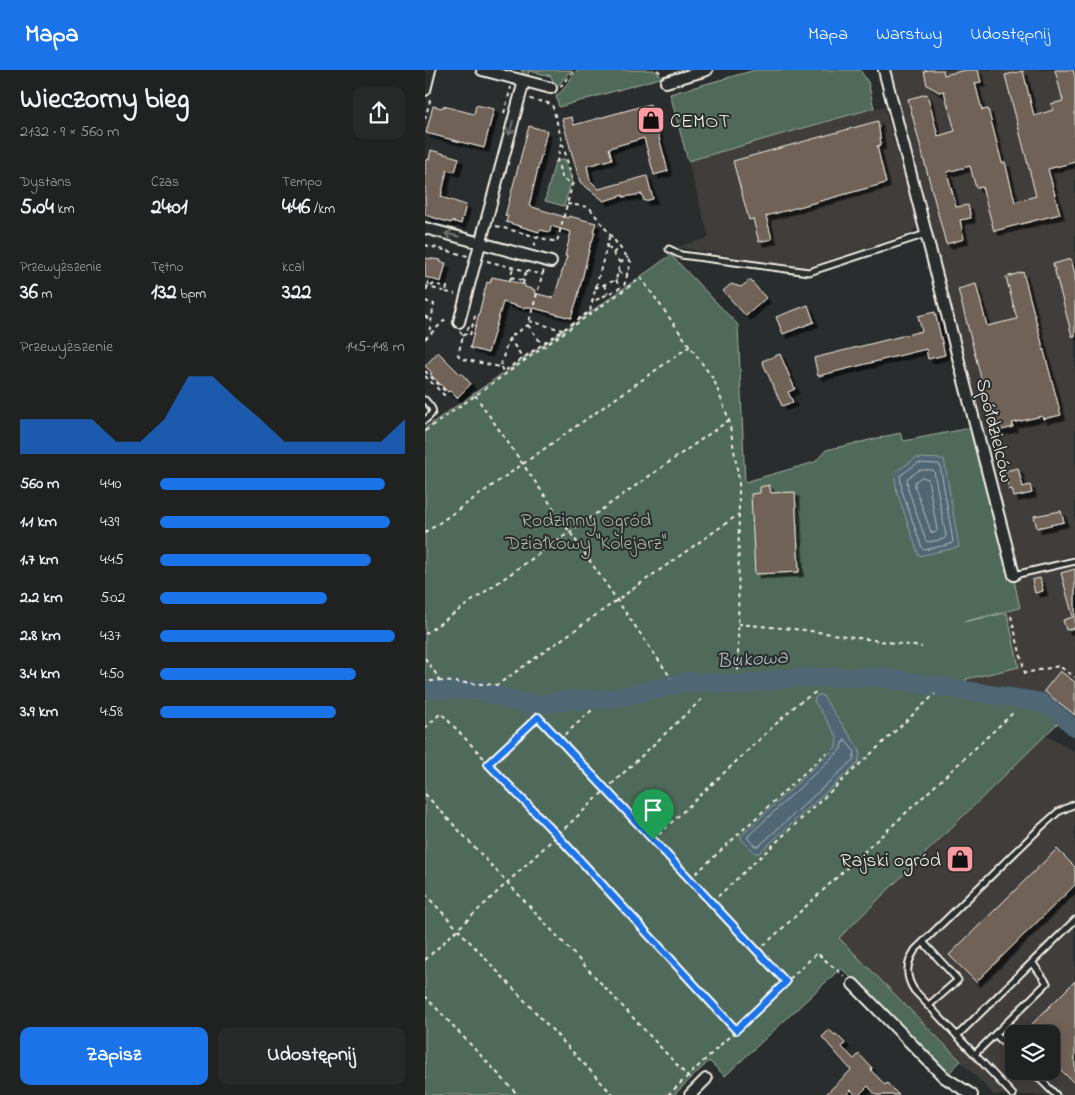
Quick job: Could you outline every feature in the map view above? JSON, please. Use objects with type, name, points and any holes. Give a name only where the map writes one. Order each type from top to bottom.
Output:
[{"type":"street","points":[[425,90],[430,70]]},
{"type":"street","points":[[482,70],[514,74],[524,81],[551,88]]},
{"type":"street","points":[[666,82],[707,70]]},
{"type":"street","name":"Spółdzielców","points":[[884,70],[1014,575]]},
{"type":"street","points":[[458,324],[485,243],[524,81]]},
{"type":"street","points":[[425,228],[549,261]]},
{"type":"street","points":[[853,984],[945,1077],[972,1095]]},
{"type":"street","points":[[690,1095],[706,1079]]},
{"type":"lane","points":[[669,248],[681,255],[809,272],[926,234]]},
{"type":"lane","points":[[425,400],[433,412],[425,420]]},
{"type":"lane","name":"Spółdzielców","points":[[1014,575],[1075,561]]},
{"type":"lane","points":[[1013,1095],[914,990],[908,981],[907,969],[909,959],[923,942],[1039,828],[1058,812],[1075,804]]},
{"type":"lane","points":[[957,1036],[1075,920]]},
{"type":"lane","points":[[923,942],[958,980],[928,1006]]},
{"type":"lane","points":[[975,1054],[1047,983],[1032,962]]},
{"type":"lane","points":[[995,1034],[1005,1044]]},
{"type":"lane","points":[[1041,1080],[1056,1095]]},
{"type":"path","points":[[551,88],[561,87],[574,70]]},
{"type":"path","points":[[485,243],[496,226],[557,242],[573,182],[552,104],[520,96]]},
{"type":"path","points":[[562,141],[557,161],[563,180],[573,182]]},
{"type":"path","points":[[567,204],[589,207],[631,262],[624,286],[592,302]]},
{"type":"path","points":[[465,335],[470,335],[476,312],[473,311],[458,355],[462,360],[500,367],[503,372],[590,311],[610,234]]},
{"type":"path","points":[[531,256],[537,237]]},
{"type":"path","points":[[607,246],[621,263]]},
{"type":"path","points":[[613,253],[620,248]]},
{"type":"path","points":[[620,288],[616,280],[618,272],[621,263],[628,258]]},
{"type":"path","points":[[500,367],[509,338],[528,324],[549,261]]},
{"type":"path","points":[[513,268],[510,279],[524,282],[527,271]]},
{"type":"path","points":[[618,272],[628,274]]},
{"type":"path","points":[[425,431],[641,278],[715,380],[729,420],[739,480],[738,674]]},
{"type":"path","points":[[595,288],[616,280]]},
{"type":"path","points":[[428,281],[429,287]]},
{"type":"path","points":[[425,286],[429,287],[446,292],[447,287],[433,284],[429,287],[425,290]]},
{"type":"path","points":[[604,285],[608,294]]},
{"type":"path","points":[[425,301],[434,304],[429,336]]},
{"type":"path","points":[[425,316],[431,321]]},
{"type":"path","points":[[425,340],[446,319],[458,324],[465,335]]},
{"type":"path","points":[[529,321],[563,330]]},
{"type":"path","points":[[528,324],[542,344]]},
{"type":"path","points":[[509,338],[523,358]]},
{"type":"path","points":[[425,533],[690,346]]},
{"type":"path","points":[[425,371],[447,392]]},
{"type":"path","points":[[425,376],[431,378]]},
{"type":"path","points":[[475,396],[671,678]]},
{"type":"path","points":[[425,634],[729,420]]},
{"type":"path","points":[[425,681],[497,685],[739,514]]},
{"type":"path","points":[[1011,616],[1025,673],[1059,666],[1075,677]]},
{"type":"path","points":[[738,624],[804,630],[922,646]]},
{"type":"path","points":[[425,658],[439,681]]},
{"type":"path","points":[[653,840],[797,704],[819,690]]},
{"type":"path","points":[[712,902],[935,694]]},
{"type":"path","points":[[425,960],[703,698]]},
{"type":"path","points":[[559,740],[592,710]]},
{"type":"path","points":[[758,951],[1014,712]]},
{"type":"path","points":[[425,728],[441,713],[557,835],[736,1030]]},
{"type":"path","points":[[488,764],[538,717],[786,982]]},
{"type":"path","points":[[690,880],[827,752]]},
{"type":"path","points":[[425,794],[689,1078]]},
{"type":"path","points":[[425,894],[613,1095]]},
{"type":"path","points":[[668,1095],[689,1078],[736,1030],[817,953],[838,970]]},
{"type":"path","points":[[425,996],[518,1095]]},
{"type":"shaded area","points":[[891,70],[1075,70],[1075,555],[1018,569]]},
{"type":"shaded area","points":[[884,106],[918,225],[913,232],[805,268],[676,247],[709,238],[688,161]]},
{"type":"shaded area","points":[[1075,564],[1075,718],[1041,692],[967,685],[953,624],[1019,608],[1014,580]]},
{"type":"shaded area","points":[[1045,735],[1075,752],[1075,1095],[994,1095],[839,938]]},
{"type":"green space","points":[[521,70],[571,70],[555,89],[551,76],[529,71],[527,78]]},
{"type":"green space","points":[[577,70],[654,70],[663,77],[559,107],[556,96],[562,91]]},
{"type":"green space","points":[[755,70],[860,70],[868,82],[874,108],[688,161],[670,94]]},
{"type":"green space","points":[[565,159],[572,180],[564,206],[545,201],[555,162]]},
{"type":"green space","name":"Rodzinny Ogród Działkowy \"Kolejarz\"","points":[[671,255],[738,325],[745,482],[815,462],[826,450],[900,433],[904,441],[970,428],[1008,577],[1014,580],[1020,608],[963,622],[1007,613],[1019,667],[966,679],[967,685],[867,672],[798,674],[742,681],[683,679],[620,693],[542,698],[525,698],[458,685],[425,685],[425,428]]},
{"type":"green space","points":[[777,683],[886,683],[1034,704],[1061,720],[839,938],[961,1061],[949,1073],[841,968],[725,1076],[709,1061],[674,1095],[425,1095],[425,695],[480,699],[518,710],[624,703],[678,690],[695,688],[748,689]]},
{"type":"water","points":[[916,458],[944,459],[959,547],[919,556],[897,492],[894,473]]},
{"type":"water","points":[[818,695],[822,695],[859,749],[858,763],[759,853],[755,853],[741,839],[741,836],[836,747],[837,736],[814,701]]},
{"type":"building","points":[[943,70],[944,75],[966,70],[978,70],[981,82],[975,83],[982,110],[988,109],[1002,163],[1005,162],[1015,202],[1036,196],[1005,75],[1023,71],[1034,116],[1053,110],[1051,104],[1063,101],[1055,70],[1073,70],[1075,77],[1075,162],[1048,169],[1060,214],[994,231],[982,187],[976,188],[970,166],[947,172],[956,207],[968,205],[971,218],[960,220],[964,239],[946,244],[908,99],[927,94],[938,136],[955,131],[944,91],[939,92],[927,85],[924,71]]},
{"type":"building","points":[[650,104],[668,171],[654,175],[644,138],[609,148],[612,159],[587,166],[590,180],[599,189],[647,176],[653,199],[644,201],[642,194],[623,197],[623,195],[604,201],[580,182],[562,119],[572,117],[574,125]]},
{"type":"building","points":[[476,105],[494,109],[484,148],[426,133],[433,106],[442,108],[443,106],[474,114]]},
{"type":"building","points":[[878,121],[881,145],[877,146],[886,183],[766,216],[772,239],[759,242],[753,219],[749,220],[733,161]]},
{"type":"building","points":[[529,126],[547,131],[529,206],[568,218],[569,216],[596,223],[593,232],[595,232],[571,318],[503,302],[488,353],[470,348],[487,282],[490,283],[492,277],[507,280],[525,285],[525,287],[535,290],[534,293],[554,298],[567,256],[565,256],[571,232],[551,226],[550,232],[540,230],[539,232],[506,222],[508,216],[505,216]]},
{"type":"building","points":[[431,150],[459,158],[455,172],[447,170],[441,197],[466,205],[461,224],[425,215],[425,166],[427,159],[429,160]]},
{"type":"building","points":[[425,258],[441,260],[440,262],[446,263],[441,282],[425,277]]},
{"type":"building","points":[[1071,259],[1075,274],[1075,336],[1072,336],[1053,264]]},
{"type":"building","points":[[1023,272],[1061,415],[1043,419],[1042,416],[1012,423],[1013,427],[995,432],[958,289],[976,284],[987,326],[1017,319],[1006,277]]},
{"type":"building","points":[[750,280],[766,298],[746,316],[723,291],[731,284],[741,287]]},
{"type":"building","points":[[808,305],[814,322],[783,334],[776,317]]},
{"type":"building","points":[[935,312],[945,355],[928,359],[926,349],[818,376],[814,358],[922,331],[918,316]]},
{"type":"building","points":[[438,352],[471,384],[457,398],[430,374],[432,373],[425,366]]},
{"type":"building","points":[[780,354],[795,389],[788,392],[793,402],[782,406],[762,361]]},
{"type":"building","points":[[1018,468],[1023,487],[1030,485],[1032,493],[1014,497],[1012,489],[1009,490],[1005,471]]},
{"type":"building","points":[[769,485],[771,493],[795,492],[799,572],[755,574],[751,494],[760,493],[760,487]]},
{"type":"building","points":[[1061,511],[1064,522],[1037,528],[1034,516]]},
{"type":"building","points":[[1075,569],[1075,628],[1066,630],[1063,620],[1073,617],[1061,573]]},
{"type":"building","points":[[1040,578],[1043,591],[1035,593],[1032,580]]},
{"type":"building","points":[[1060,671],[1075,682],[1075,715],[1044,691]]},
{"type":"building","points":[[1057,849],[1075,867],[1075,885],[976,982],[949,955]]},
{"type":"building","points":[[1075,981],[1075,1084],[1060,1069],[1060,1025],[1031,1025]]},
{"type":"building","points":[[829,1030],[845,1043],[842,1047],[854,1059],[859,1054],[885,1085],[887,1083],[899,1095],[876,1095],[868,1086],[859,1095],[856,1095],[851,1090],[846,1095],[825,1095],[851,1070],[822,1037]]},
{"type":"waterway","name":"Bukowa","points":[[425,689],[478,690],[534,705],[569,700],[611,699],[686,682],[738,685],[788,678],[877,677],[1040,702],[1058,711],[1075,727]]},
{"type":"place","name":"CEMOT","points":[[651,120]]},
{"type":"place","name":"Rajski ogród","points":[[960,859]]},
{"type":"route","points":[[538,717],[653,840],[786,982],[736,1030],[557,835],[488,764],[538,717]]}]
